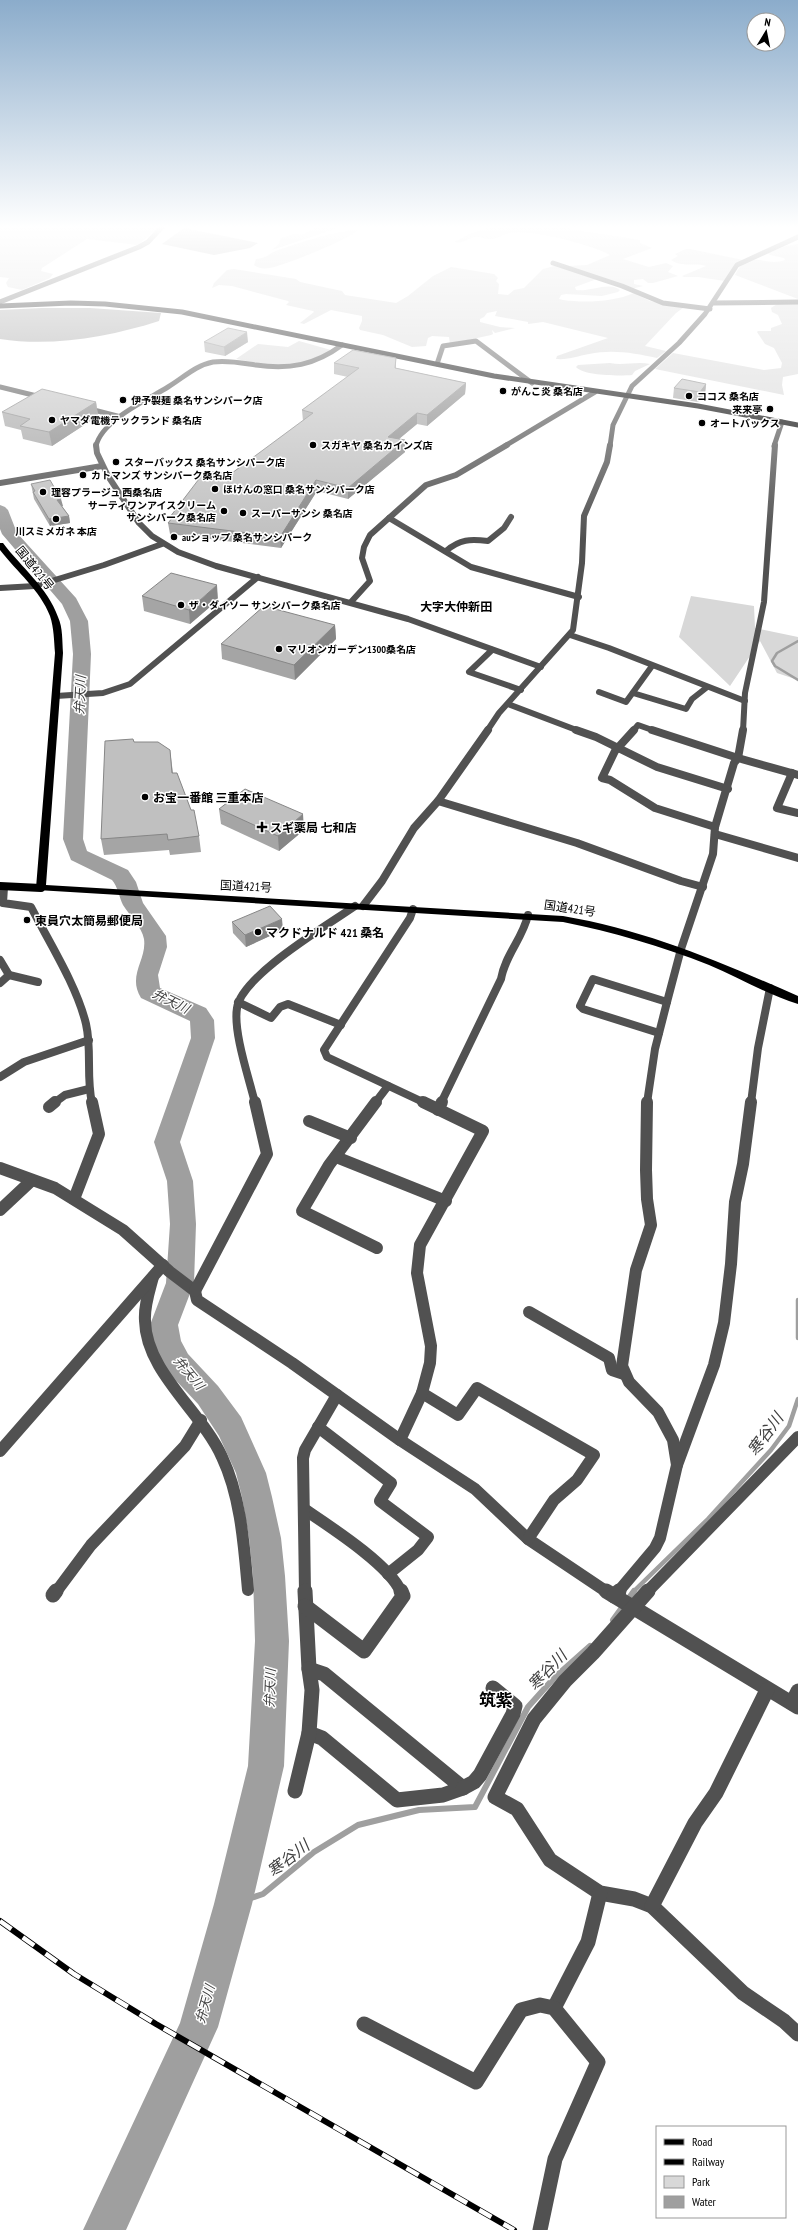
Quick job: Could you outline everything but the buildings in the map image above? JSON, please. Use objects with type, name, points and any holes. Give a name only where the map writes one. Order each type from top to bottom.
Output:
[{"type":"highway","name":"国道421号","points":[[0,545],[38,584],[54,615],[60,653],[41,888],[528,915],[576,921],[611,927],[680,949],[798,1000]]},
{"type":"main road","points":[[276,331],[532,383],[698,406],[798,425]]},
{"type":"main road","points":[[2,887],[41,888]]},
{"type":"street","points":[[192,1289],[268,1154],[237,1027],[235,1012],[244,989],[258,975],[359,906],[382,881],[414,828],[438,801],[508,704],[570,635],[575,625],[579,597],[584,516],[607,462],[613,424],[625,397],[639,379],[690,331]]},
{"type":"street","points":[[437,364],[443,346],[476,341],[532,383]]},
{"type":"street","points":[[342,345],[326,357],[295,368],[235,361],[206,364],[121,417],[99,438],[96,446],[102,466],[136,519],[148,533],[162,544],[200,561],[385,612],[541,667]]},
{"type":"street","points":[[0,387],[53,400]]},
{"type":"street","points":[[351,602],[370,581],[364,571],[362,560],[361,551],[364,544],[370,535],[426,485],[433,481],[456,475],[595,392]]},
{"type":"street","points":[[76,406],[121,417]]},
{"type":"street","points":[[677,1465],[673,1440],[664,1420],[649,1401],[629,1382],[624,1374],[622,1366],[636,1270],[651,1225],[647,1200],[646,1170],[647,1099],[659,1033],[680,949],[714,854],[715,831],[728,789],[734,763],[738,758],[744,724],[745,701],[766,590],[774,447],[782,422]]},
{"type":"street","points":[[1,482],[102,466]]},
{"type":"street","points":[[446,551],[458,540],[488,541],[504,528],[511,517]]},
{"type":"street","points":[[389,518],[398,526],[446,551],[458,562],[579,597]]},
{"type":"street","points":[[0,588],[38,584],[61,578],[104,565],[162,544]]},
{"type":"street","points":[[56,696],[94,694],[113,691],[135,681],[258,577]]},
{"type":"street","points":[[570,635],[609,648],[706,688],[745,701]]},
{"type":"street","points":[[492,650],[469,672],[521,690]]},
{"type":"street","points":[[599,692],[626,702],[652,666]]},
{"type":"street","points":[[633,693],[686,709],[692,699],[706,688]]},
{"type":"street","points":[[508,704],[596,737],[657,767],[728,789]]},
{"type":"street","points":[[798,813],[778,808],[795,774],[738,758],[638,725],[611,758],[602,778],[610,780],[655,808],[715,831],[798,858]]},
{"type":"street","points":[[438,801],[519,824],[703,887]]},
{"type":"street","points":[[2,887],[2,905],[31,907],[76,995],[86,1022],[89,1040],[89,1089],[99,1134],[74,1199]]},
{"type":"street","points":[[400,1440],[422,1393],[430,1363],[431,1346],[417,1272],[420,1245],[446,1201],[483,1131],[327,1057],[324,1050],[410,918],[413,909]]},
{"type":"street","points":[[438,1110],[501,979],[502,968],[527,927],[528,915]]},
{"type":"street","points":[[0,960],[9,975],[38,982]]},
{"type":"street","points":[[0,983],[9,975]]},
{"type":"street","points":[[659,1033],[583,1009],[580,1006],[592,979],[667,1002]]},
{"type":"street","points":[[616,1597],[655,1548],[660,1538],[677,1465],[714,1365],[724,1323],[731,1264],[734,1202],[743,1164],[758,1048],[770,988]]},
{"type":"street","points":[[238,1002],[271,1018],[280,1007],[288,1004],[341,1025]]},
{"type":"street","points":[[0,1077],[24,1062],[89,1040]]},
{"type":"street","points":[[377,1248],[302,1211],[336,1157],[388,1086]]},
{"type":"street","points":[[49,1107],[65,1095],[89,1089]]},
{"type":"street","points":[[309,1120],[351,1138]]},
{"type":"street","points":[[336,1157],[446,1201]]},
{"type":"street","points":[[0,1168],[31,1181],[54,1188],[123,1230],[192,1289],[197,1300],[337,1395],[400,1440],[475,1489],[528,1539],[632,1608],[674,1631],[768,1690],[796,1700]]},
{"type":"street","points":[[0,1210],[31,1181]]},
{"type":"street","points":[[0,1451],[153,1277],[166,1268]]},
{"type":"street","points":[[153,1277],[145,1312],[148,1341],[158,1366],[201,1420],[218,1447],[232,1484],[240,1526],[248,1590]]},
{"type":"street","points":[[529,1312],[609,1358],[612,1370],[624,1374]]},
{"type":"street","points":[[422,1393],[458,1415],[477,1388],[594,1455],[577,1480],[554,1500],[528,1539]]},
{"type":"street","points":[[295,1791],[309,1733],[312,1690],[309,1669],[305,1606],[303,1458],[305,1450],[337,1395]]},
{"type":"street","points":[[53,1595],[91,1545],[185,1446],[201,1420]]},
{"type":"street","points":[[318,1427],[391,1483],[380,1501],[428,1537],[418,1550],[388,1574]]},
{"type":"street","points":[[798,1437],[632,1608],[593,1653],[565,1681],[534,1719],[495,1796],[517,1809],[550,1860],[600,1892],[634,1899],[652,1906],[743,1992],[784,2020],[798,2034]]},
{"type":"street","points":[[304,1509],[357,1547],[388,1574],[400,1587],[403,1596],[364,1651],[305,1606]]},
{"type":"street","points":[[309,1669],[324,1674],[462,1788]]},
{"type":"street","points":[[309,1733],[322,1738],[387,1790],[397,1800],[443,1795],[474,1782],[480,1775],[513,1714],[515,1706],[493,1688]]},
{"type":"street","points":[[652,1906],[695,1823],[716,1793],[768,1690]]},
{"type":"street","points":[[554,2008],[588,1942],[600,1892]]},
{"type":"street","points":[[364,2024],[476,2082],[520,2010],[540,2005],[554,2008],[598,2062],[555,2159],[540,2230]]},
{"type":"green space","points":[[365,331],[492,331],[493,334],[450,344],[449,337],[432,336],[428,338],[426,346],[412,347],[383,335]]},
{"type":"green space","points":[[580,331],[659,331],[645,346],[666,351],[657,358],[632,353],[606,352],[556,359],[557,356],[608,338]]},
{"type":"green space","points":[[798,331],[798,374],[783,377],[782,385],[784,395],[655,369],[673,353],[764,370],[781,368],[782,363],[774,348],[765,344],[757,332]]},
{"type":"green space","points":[[299,341],[331,350],[306,361],[285,365],[262,364],[236,359],[258,344],[288,347]]},
{"type":"green space","points":[[610,363],[650,364],[635,371],[632,375],[594,374],[580,370],[576,367],[578,365]]},
{"type":"green space","points":[[691,596],[754,606],[755,628],[798,637],[798,680],[777,673],[760,641],[730,686],[679,637]]},
{"type":"water","points":[[0,331],[124,331],[100,336],[60,341],[40,342],[0,339]]},
{"type":"waterway","name":"弁天川","points":[[0,510],[10,534],[70,602],[79,621],[82,654],[73,839],[78,855],[120,875],[125,882],[133,904],[155,936],[156,947],[147,975],[149,992],[198,1014],[202,1020],[203,1038],[167,1142],[180,1181],[183,1224],[180,1283],[164,1325],[167,1343],[178,1363],[208,1395],[230,1427],[251,1473],[265,1538],[269,1576],[272,1641],[266,1766],[233,1904],[198,2027],[104,2230]]},
{"type":"waterway","name":"寒谷川","points":[[798,641],[777,653],[772,661],[775,666],[798,680]]},
{"type":"waterway","name":"寒谷川","points":[[798,1300],[798,1338]]},
{"type":"waterway","name":"寒谷川","points":[[634,1591],[708,1519],[771,1450],[789,1426],[798,1399]]},
{"type":"waterway","name":"寒谷川","points":[[613,1620],[634,1591]]},
{"type":"waterway","name":"寒谷川","points":[[233,1904],[263,1894],[314,1852],[358,1825],[419,1810],[475,1807],[528,1707],[554,1678],[590,1646]]},
{"type":"railway","points":[[0,1921],[74,1974],[156,2024],[514,2230]]},
{"type":"place","name":"がんこ炎 桑名店","points":[[503,391]]},
{"type":"place","name":"ココス 桑名店","points":[[689,396]]},
{"type":"place","name":"伊予製麺 桑名サンシパーク店","points":[[123,400]]},
{"type":"place","name":"来来亭","points":[[770,409]]},
{"type":"place","name":"ヤマダ電機テックランド 桑名店","points":[[52,420]]},
{"type":"place","name":"オートバックス","points":[[702,423]]},
{"type":"place","name":"スガキヤ 桑名カインズ店","points":[[313,445]]},
{"type":"place","name":"スターバックス 桑名サンシパーク店","points":[[116,462]]},
{"type":"place","name":"カトマンズ サンシパーク桑名店","points":[[83,475]]},
{"type":"place","name":"ほけんの窓口 桑名サンシパーク店","points":[[215,489]]},
{"type":"place","name":"理容プラージュ 西桑名店","points":[[43,492]]},
{"type":"place","name":"サーティワンアイスクリーム サンシパーク桑名店","points":[[224,511]]},
{"type":"place","name":"スーパーサンシ 桑名店","points":[[243,513]]},
{"type":"place","name":"川スミメガネ 本店","points":[[56,519]]},
{"type":"place","name":"auショップ 桑名サンシパーク","points":[[174,537]]},
{"type":"place","name":"ザ・ダイソー サンシパーク桑名店","points":[[181,605]]},
{"type":"place","name":"マリオンガーデン1300桑名店","points":[[279,649]]},
{"type":"place","name":"お宝一番館 三重本店","points":[[145,797]]},
{"type":"place","name":"スギ薬局 七和店","points":[[262,827]]},
{"type":"place","name":"東員穴太簡易郵便局","points":[[27,920]]},
{"type":"place","name":"マクドナルド 421 桑名","points":[[258,932]]},
{"type":"district","name":"大字大仲新田","points":[[456,606]]},
{"type":"district","name":"筑紫","points":[[496,1700]]}]
